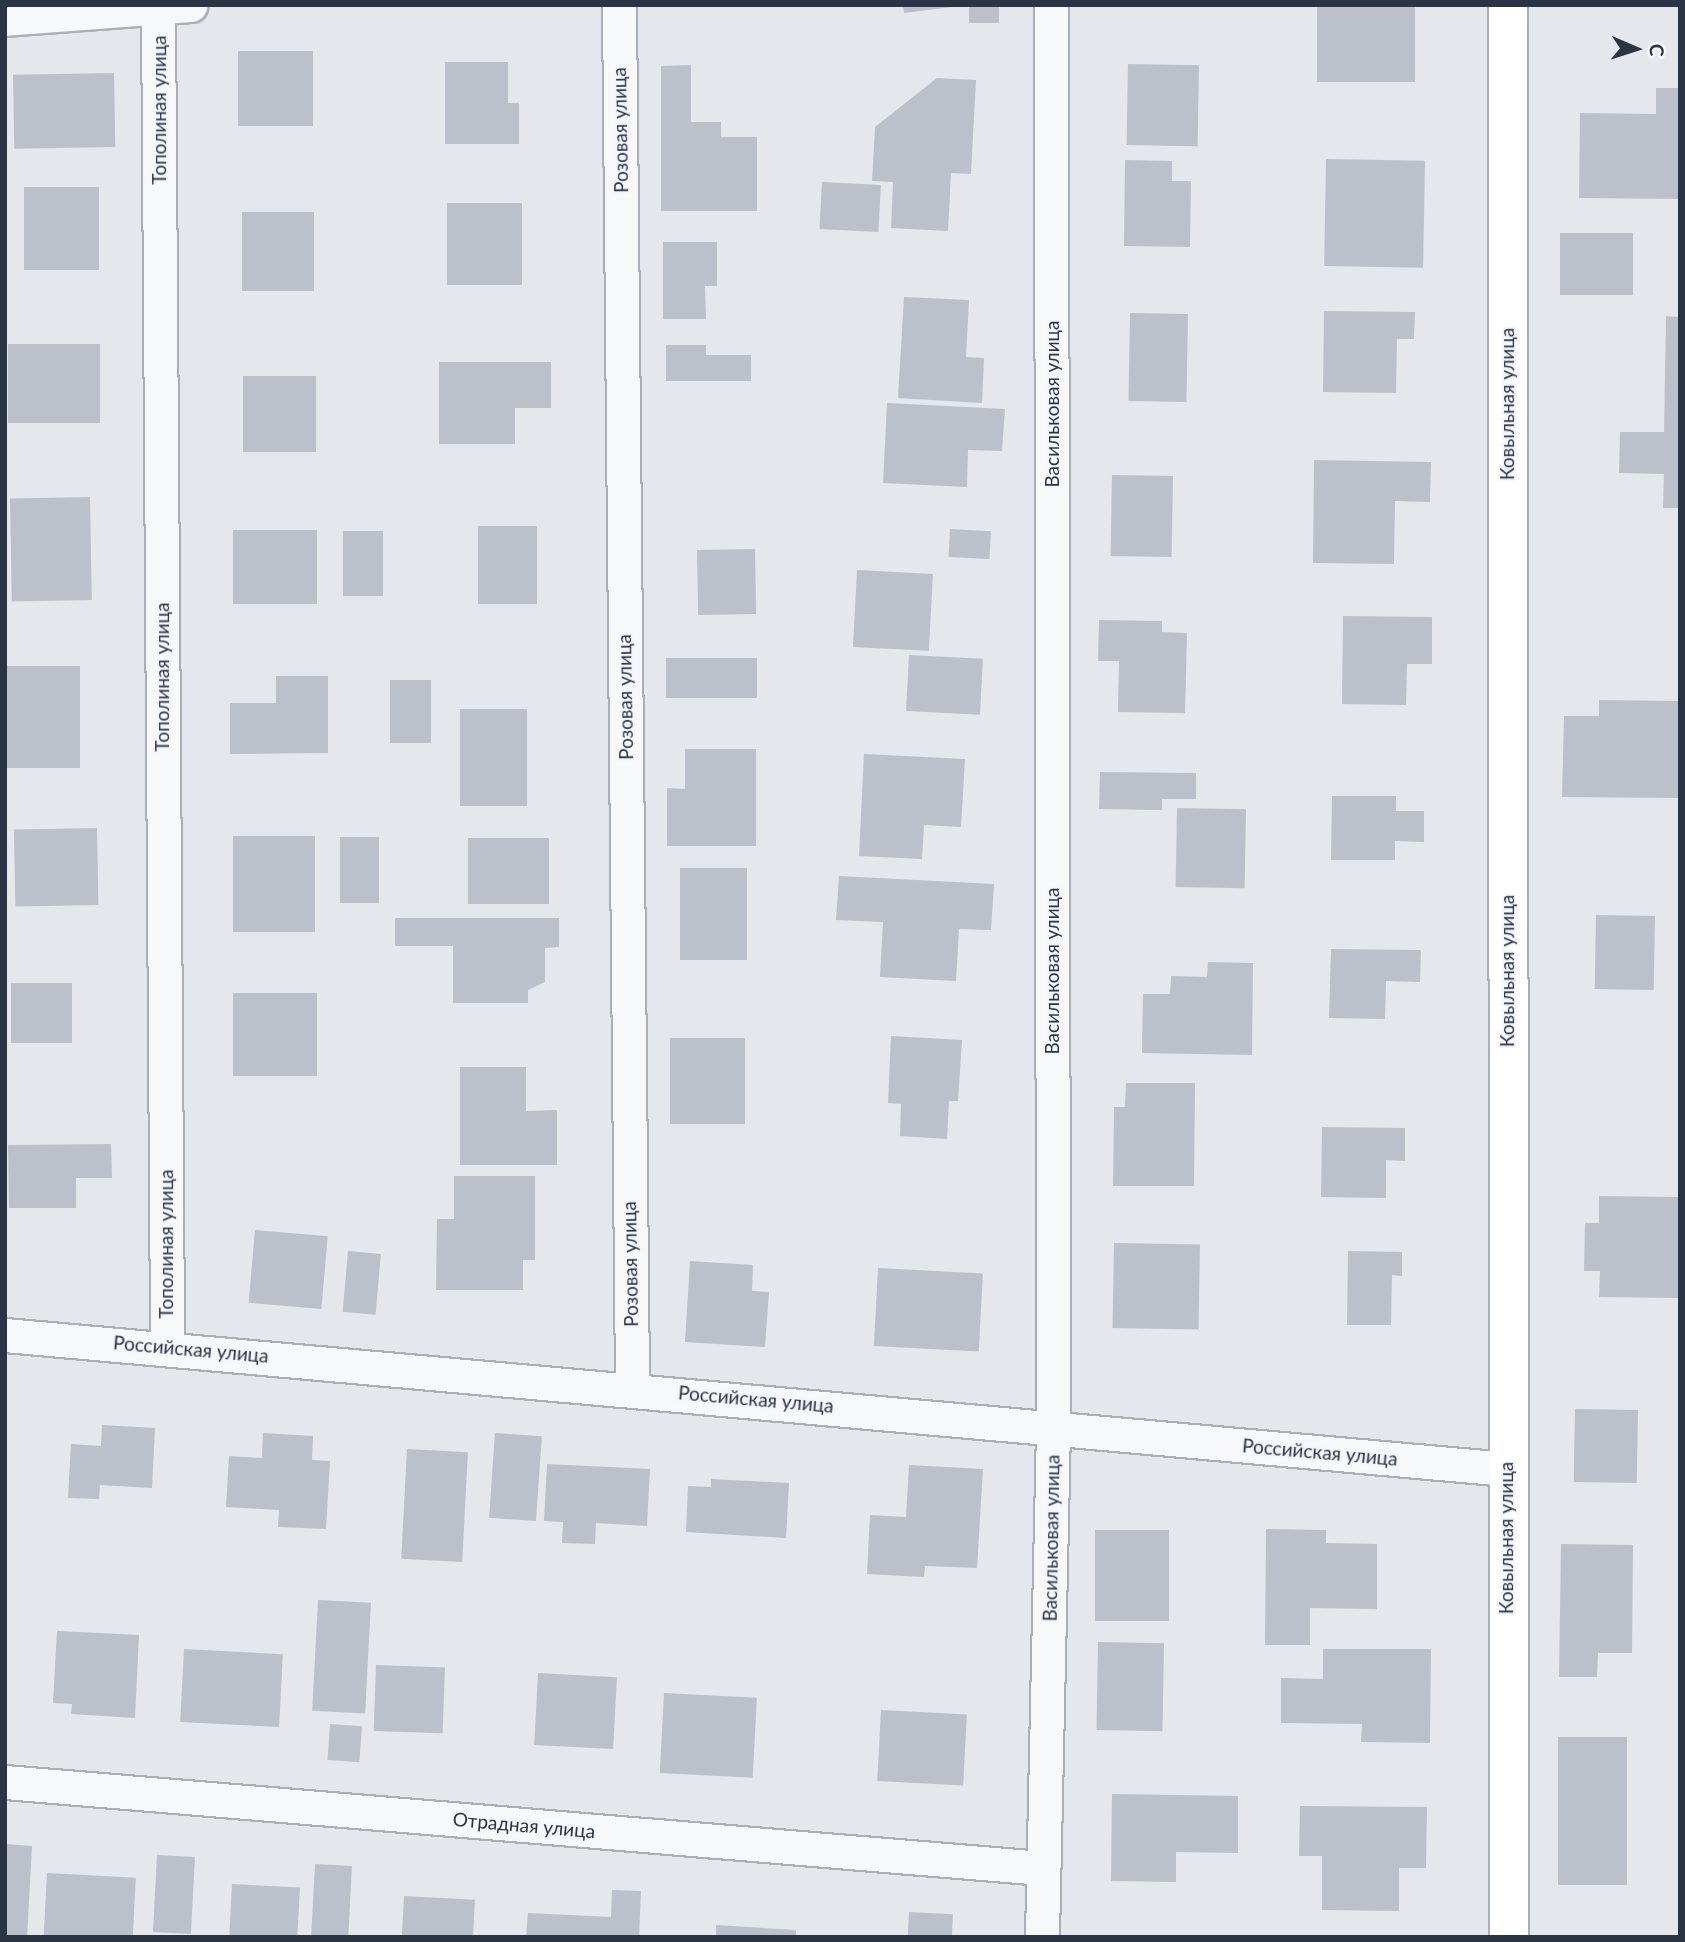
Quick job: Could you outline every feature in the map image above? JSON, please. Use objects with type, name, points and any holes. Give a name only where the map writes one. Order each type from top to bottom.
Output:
[{"type":"street","name":"Розовая улица","points":[[619,5],[632,1388]]},
{"type":"street","name":"Васильковая улица","points":[[1042,1937],[1053,1427],[1052,5]]},
{"type":"street","name":"Ковыльная улица","points":[[1508,5],[1506,1469],[1509,1937]]},
{"type":"street","points":[[5,19],[174,7]]},
{"type":"street","name":"Тополиная улица","points":[[167,1347],[174,7]]},
{"type":"street","name":"Российская улица","points":[[5,1335],[632,1388],[1506,1469]]},
{"type":"street","name":"Отрадная улица","points":[[5,1782],[1043,1868]]},
{"type":"building","points":[[903,5],[952,5],[952,7],[904,13]]},
{"type":"building","points":[[969,5],[999,5],[999,23],[969,23]]},
{"type":"building","points":[[1317,5],[1415,5],[1415,82],[1317,82]]},
{"type":"building","points":[[238,51],[313,51],[313,126],[238,126]]},
{"type":"building","points":[[445,62],[508,62],[508,103],[519,103],[519,144],[445,144]]},
{"type":"building","points":[[1128,64],[1199,65],[1198,146],[1127,145]]},
{"type":"building","points":[[691,65],[691,122],[721,122],[721,137],[757,137],[757,211],[661,211],[661,66]]},
{"type":"building","points":[[114,73],[115,147],[14,149],[13,75]]},
{"type":"building","points":[[937,78],[976,80],[971,174],[951,173],[948,231],[891,228],[893,182],[872,181],[875,127]]},
{"type":"building","points":[[1656,88],[1680,88],[1680,199],[1579,198],[1580,113],[1656,114]]},
{"type":"building","points":[[1326,159],[1425,161],[1423,268],[1324,266]]},
{"type":"building","points":[[1125,160],[1172,161],[1172,181],[1191,181],[1190,247],[1124,246]]},
{"type":"building","points":[[822,182],[881,185],[878,232],[820,229]]},
{"type":"building","points":[[24,187],[99,187],[99,270],[24,270]]},
{"type":"building","points":[[447,203],[522,203],[522,285],[447,285]]},
{"type":"building","points":[[242,212],[314,212],[314,291],[242,291]]},
{"type":"building","points":[[1560,233],[1633,233],[1633,295],[1560,295]]},
{"type":"building","points":[[663,242],[717,242],[717,286],[705,286],[706,319],[663,319]]},
{"type":"building","points":[[904,297],[969,300],[966,357],[984,358],[982,403],[898,398]]},
{"type":"building","points":[[1324,311],[1415,312],[1414,339],[1397,339],[1396,393],[1323,392]]},
{"type":"building","points":[[1130,313],[1188,314],[1186,402],[1128,401]]},
{"type":"building","points":[[1666,316],[1680,317],[1680,508],[1663,508],[1664,474],[1619,473],[1620,432],[1664,432]]},
{"type":"building","points":[[8,344],[100,344],[100,423],[8,423]]},
{"type":"building","points":[[666,345],[706,345],[706,355],[751,355],[751,381],[666,381]]},
{"type":"building","points":[[439,362],[551,362],[551,408],[515,408],[515,444],[439,444]]},
{"type":"building","points":[[243,376],[316,376],[316,452],[243,452]]},
{"type":"building","points":[[887,403],[1005,409],[1002,451],[968,450],[967,487],[883,483]]},
{"type":"building","points":[[1314,460],[1431,462],[1430,502],[1395,501],[1394,564],[1313,563]]},
{"type":"building","points":[[1112,475],[1173,476],[1172,557],[1111,556]]},
{"type":"building","points":[[90,497],[92,600],[12,601],[10,498]]},
{"type":"building","points":[[478,526],[537,526],[537,604],[478,604]]},
{"type":"building","points":[[950,529],[991,531],[989,559],[949,557]]},
{"type":"building","points":[[233,530],[317,530],[317,604],[233,604]]},
{"type":"building","points":[[343,531],[383,531],[383,596],[343,596]]},
{"type":"building","points":[[755,549],[756,614],[698,615],[697,550]]},
{"type":"building","points":[[857,570],[933,574],[929,651],[853,647]]},
{"type":"building","points":[[1343,616],[1432,617],[1432,664],[1407,664],[1406,705],[1342,704]]},
{"type":"building","points":[[1099,620],[1162,621],[1162,632],[1187,633],[1185,713],[1118,712],[1119,661],[1098,661]]},
{"type":"building","points":[[909,655],[983,659],[980,715],[906,711]]},
{"type":"building","points":[[666,658],[757,658],[757,698],[666,698]]},
{"type":"building","points":[[7,666],[80,666],[80,768],[7,768]]},
{"type":"building","points":[[276,676],[328,676],[328,753],[230,754],[230,703],[276,703]]},
{"type":"building","points":[[390,680],[431,680],[431,743],[390,743]]},
{"type":"building","points":[[1599,700],[1680,701],[1680,798],[1562,797],[1564,716],[1599,716]]},
{"type":"building","points":[[460,709],[527,709],[527,806],[460,806]]},
{"type":"building","points":[[685,749],[756,749],[756,846],[667,846],[667,788],[685,789]]},
{"type":"building","points":[[864,754],[965,759],[961,827],[924,825],[922,859],[859,856]]},
{"type":"building","points":[[1100,772],[1196,773],[1196,799],[1162,799],[1162,810],[1099,809]]},
{"type":"building","points":[[1332,796],[1396,796],[1396,811],[1424,811],[1424,842],[1395,841],[1395,860],[1331,860]]},
{"type":"building","points":[[1177,808],[1246,809],[1245,888],[1176,887]]},
{"type":"building","points":[[97,828],[98,905],[15,906],[14,829]]},
{"type":"building","points":[[233,836],[315,836],[315,932],[233,932]]},
{"type":"building","points":[[340,837],[379,837],[379,903],[340,903]]},
{"type":"building","points":[[468,838],[549,838],[549,904],[468,904]]},
{"type":"building","points":[[680,868],[747,868],[747,960],[680,960]]},
{"type":"building","points":[[839,876],[994,884],[991,930],[959,929],[956,981],[880,977],[883,922],[836,920]]},
{"type":"building","points":[[1596,915],[1655,916],[1654,990],[1595,989]]},
{"type":"building","points":[[395,918],[559,918],[559,947],[545,948],[545,982],[528,990],[528,1003],[453,1003],[453,946],[395,946]]},
{"type":"building","points":[[1331,949],[1421,950],[1420,982],[1386,981],[1385,1019],[1329,1018]]},
{"type":"building","points":[[1208,962],[1253,963],[1252,1055],[1142,1053],[1143,994],[1170,994],[1171,976],[1207,977]]},
{"type":"building","points":[[11,983],[72,983],[72,1043],[11,1043]]},
{"type":"building","points":[[233,993],[317,993],[317,1076],[233,1076]]},
{"type":"building","points":[[891,1036],[962,1040],[958,1101],[949,1101],[947,1139],[900,1136],[901,1104],[888,1103]]},
{"type":"building","points":[[670,1038],[745,1038],[745,1124],[670,1124]]},
{"type":"building","points":[[460,1067],[526,1067],[526,1111],[557,1110],[557,1165],[460,1165]]},
{"type":"building","points":[[1126,1083],[1195,1083],[1194,1186],[1113,1186],[1114,1107],[1125,1107]]},
{"type":"building","points":[[1322,1127],[1405,1128],[1405,1161],[1386,1160],[1386,1198],[1321,1197]]},
{"type":"building","points":[[111,1144],[112,1178],[76,1178],[76,1208],[9,1208],[8,1145]]},
{"type":"building","points":[[454,1176],[535,1176],[535,1260],[523,1260],[523,1290],[436,1290],[437,1219],[454,1219]]},
{"type":"building","points":[[1599,1196],[1680,1197],[1680,1298],[1599,1297],[1600,1271],[1584,1271],[1585,1223],[1599,1223]]},
{"type":"building","points":[[255,1230],[328,1236],[321,1309],[249,1303]]},
{"type":"building","points":[[1114,1243],[1200,1245],[1199,1329],[1113,1328]]},
{"type":"building","points":[[348,1251],[381,1254],[376,1315],[343,1312]]},
{"type":"building","points":[[1348,1251],[1402,1252],[1402,1276],[1392,1275],[1391,1325],[1347,1325]]},
{"type":"building","points":[[690,1261],[753,1265],[752,1291],[769,1292],[765,1347],[685,1342]]},
{"type":"building","points":[[878,1268],[983,1273],[979,1351],[874,1346]]},
{"type":"building","points":[[1575,1409],[1638,1410],[1637,1483],[1574,1482]]},
{"type":"building","points":[[102,1425],[155,1428],[152,1488],[100,1485],[99,1499],[68,1498],[71,1444],[101,1446]]},
{"type":"building","points":[[263,1433],[313,1436],[312,1460],[330,1461],[326,1529],[278,1527],[279,1510],[226,1507],[229,1456],[262,1458]]},
{"type":"building","points":[[495,1433],[542,1436],[536,1521],[489,1518]]},
{"type":"building","points":[[407,1449],[468,1452],[462,1562],[401,1559]]},
{"type":"building","points":[[547,1464],[650,1469],[647,1526],[596,1523],[595,1544],[562,1543],[563,1522],[544,1521]]},
{"type":"building","points":[[909,1465],[983,1469],[977,1568],[925,1566],[924,1577],[867,1574],[870,1515],[906,1517]]},
{"type":"building","points":[[711,1479],[789,1483],[786,1538],[686,1532],[688,1486],[711,1487]]},
{"type":"building","points":[[1266,1529],[1326,1530],[1326,1543],[1377,1544],[1377,1609],[1310,1608],[1310,1645],[1265,1645]]},
{"type":"building","points":[[1095,1530],[1169,1530],[1169,1621],[1095,1621]]},
{"type":"building","points":[[1561,1544],[1633,1545],[1632,1653],[1598,1653],[1597,1677],[1559,1677]]},
{"type":"building","points":[[318,1600],[371,1603],[365,1714],[312,1711]]},
{"type":"building","points":[[57,1631],[139,1635],[135,1718],[71,1714],[72,1704],[53,1703]]},
{"type":"building","points":[[1098,1642],[1164,1643],[1162,1731],[1096,1730]]},
{"type":"building","points":[[184,1649],[283,1654],[279,1727],[180,1722]]},
{"type":"building","points":[[1323,1649],[1431,1649],[1430,1743],[1361,1742],[1362,1724],[1281,1723],[1281,1678],[1323,1679]]},
{"type":"building","points":[[376,1665],[445,1667],[443,1733],[374,1731]]},
{"type":"building","points":[[538,1673],[617,1677],[613,1749],[534,1745]]},
{"type":"building","points":[[664,1693],[757,1698],[753,1778],[660,1773]]},
{"type":"building","points":[[881,1710],[967,1715],[963,1785],[877,1781]]},
{"type":"building","points":[[330,1724],[362,1726],[359,1762],[327,1760]]},
{"type":"building","points":[[1558,1737],[1627,1737],[1627,1885],[1558,1885]]},
{"type":"building","points":[[1112,1794],[1238,1796],[1238,1853],[1176,1852],[1176,1882],[1111,1881]]},
{"type":"building","points":[[1300,1806],[1427,1807],[1426,1868],[1399,1868],[1399,1911],[1322,1910],[1322,1856],[1299,1856]]},
{"type":"building","points":[[5,1844],[32,1846],[27,1937],[5,1937]]},
{"type":"building","points":[[157,1855],[195,1857],[191,1934],[153,1932]]},
{"type":"building","points":[[315,1864],[352,1866],[348,1937],[311,1937]]},
{"type":"building","points":[[47,1873],[136,1878],[133,1937],[44,1937]]},
{"type":"building","points":[[232,1884],[300,1888],[297,1937],[229,1937]]},
{"type":"building","points":[[612,1890],[641,1891],[639,1937],[526,1937],[528,1913],[611,1917]]},
{"type":"building","points":[[404,1896],[475,1900],[473,1937],[402,1937]]},
{"type":"building","points":[[909,1912],[953,1914],[952,1937],[908,1937]]},
{"type":"building","points":[[716,1925],[796,1930],[796,1937],[716,1937]]}]
